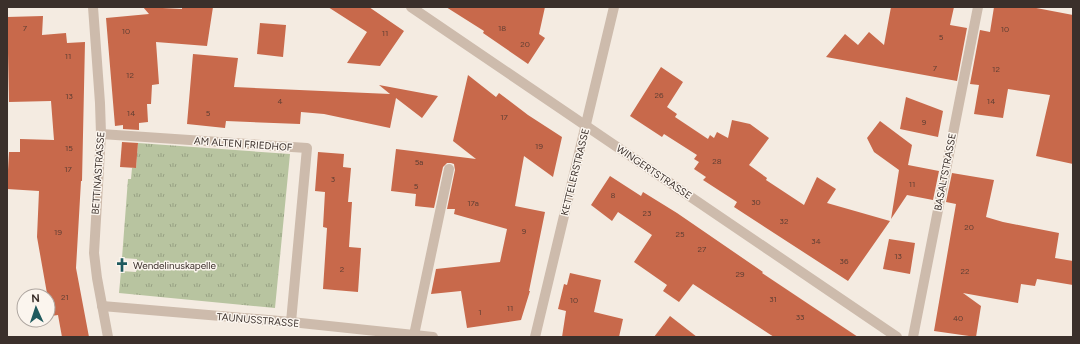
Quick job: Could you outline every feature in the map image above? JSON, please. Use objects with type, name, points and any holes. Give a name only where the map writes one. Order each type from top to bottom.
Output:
[{"type":"street","name":"BETTINASTRASSE","points":[[93,7],[101,134],[94,253],[108,337]]},
{"type":"street","name":"WINGERTSTRASSE","points":[[411,7],[897,337]]},
{"type":"street","name":"KETTELERSTRASSE","points":[[535,337],[614,7]]},
{"type":"street","name":"BASALTSTRASSE","points":[[913,337],[978,7]]},
{"type":"street","name":"AM ALTEN FRIEDHOF","points":[[101,134],[307,148],[291,322]]},
{"type":"street","points":[[414,335],[449,169]]},
{"type":"street","name":"TAUNUSSTRASSE","points":[[102,306],[291,322],[433,337]]},
{"type":"green space","points":[[138,143],[290,154],[275,308],[119,293],[121,271],[136,272],[137,259],[122,258],[128,179],[131,179],[132,168],[136,168]]},
{"type":"building","points":[[143,7],[182,9],[182,7],[213,7],[207,46],[156,42],[159,84],[152,85],[151,104],[147,104],[148,122],[139,123],[139,130],[123,129],[123,125],[115,126],[106,18],[149,14]]},
{"type":"building","points":[[328,7],[369,7],[404,31],[380,66],[347,63],[367,32]]},
{"type":"building","points":[[446,7],[545,7],[539,34],[545,38],[528,64],[483,33],[484,31]]},
{"type":"building","points":[[891,7],[954,7],[950,25],[967,28],[957,81],[826,57],[845,34],[858,45],[869,32],[884,45]]},
{"type":"building","points":[[994,7],[1031,7],[1073,15],[1073,164],[1036,156],[1050,95],[1008,89],[1003,118],[974,114],[979,85],[970,84],[980,30],[990,32]]},
{"type":"building","points":[[43,16],[42,35],[66,33],[67,43],[85,42],[82,181],[76,268],[89,337],[62,337],[58,315],[56,315],[56,288],[46,288],[37,237],[39,191],[7,189],[9,152],[20,152],[20,139],[54,140],[51,101],[9,102],[7,17]]},
{"type":"building","points":[[260,23],[286,25],[283,57],[257,54]]},
{"type":"building","points":[[193,54],[238,58],[234,87],[390,94],[379,85],[438,96],[422,118],[396,98],[390,128],[324,114],[301,112],[300,124],[226,121],[225,128],[187,124]]},
{"type":"building","points":[[661,67],[683,82],[667,107],[677,114],[675,117],[708,139],[710,135],[714,138],[717,132],[728,138],[732,120],[750,124],[769,138],[749,165],[767,178],[766,180],[804,205],[817,177],[836,189],[827,203],[890,221],[848,281],[734,207],[737,202],[703,180],[706,177],[694,169],[699,162],[694,159],[697,155],[664,134],[662,137],[630,116]]},
{"type":"building","points":[[468,75],[496,97],[499,93],[528,115],[562,137],[553,177],[524,156],[515,206],[545,212],[530,291],[521,320],[467,328],[461,291],[431,294],[436,269],[500,262],[507,229],[454,214],[455,209],[447,209],[455,170],[454,164],[451,163],[447,163],[443,167],[434,208],[415,206],[416,194],[391,191],[396,149],[476,159],[453,141]]},
{"type":"building","points":[[906,97],[943,111],[938,137],[900,129]]},
{"type":"building","points":[[880,121],[912,145],[908,165],[939,171],[933,200],[907,195],[891,219],[899,170],[874,152],[867,138]]},
{"type":"building","points":[[122,142],[138,143],[136,168],[120,167]]},
{"type":"building","points":[[318,152],[344,154],[343,167],[351,168],[348,202],[352,202],[349,247],[361,248],[358,292],[323,289],[327,228],[323,227],[325,192],[315,191]]},
{"type":"building","points":[[952,173],[994,180],[986,217],[1003,222],[1059,233],[1055,258],[1073,261],[1073,285],[1037,279],[1035,286],[1021,284],[1018,303],[963,293],[981,306],[976,337],[934,331],[956,204],[946,202]]},
{"type":"building","points":[[610,176],[641,196],[643,192],[677,213],[763,272],[762,273],[858,337],[774,337],[693,284],[679,302],[663,291],[667,285],[634,262],[652,235],[618,212],[612,221],[591,205]]},
{"type":"building","points":[[889,239],[915,243],[910,274],[883,269]]},
{"type":"building","points":[[570,273],[601,280],[594,312],[623,319],[619,337],[562,337],[566,311],[558,309],[564,284],[567,285]]},
{"type":"building","points":[[670,316],[697,337],[654,337]]},
{"type":"place","name":"Wendelinuskapelle","points":[[122,265]]}]
